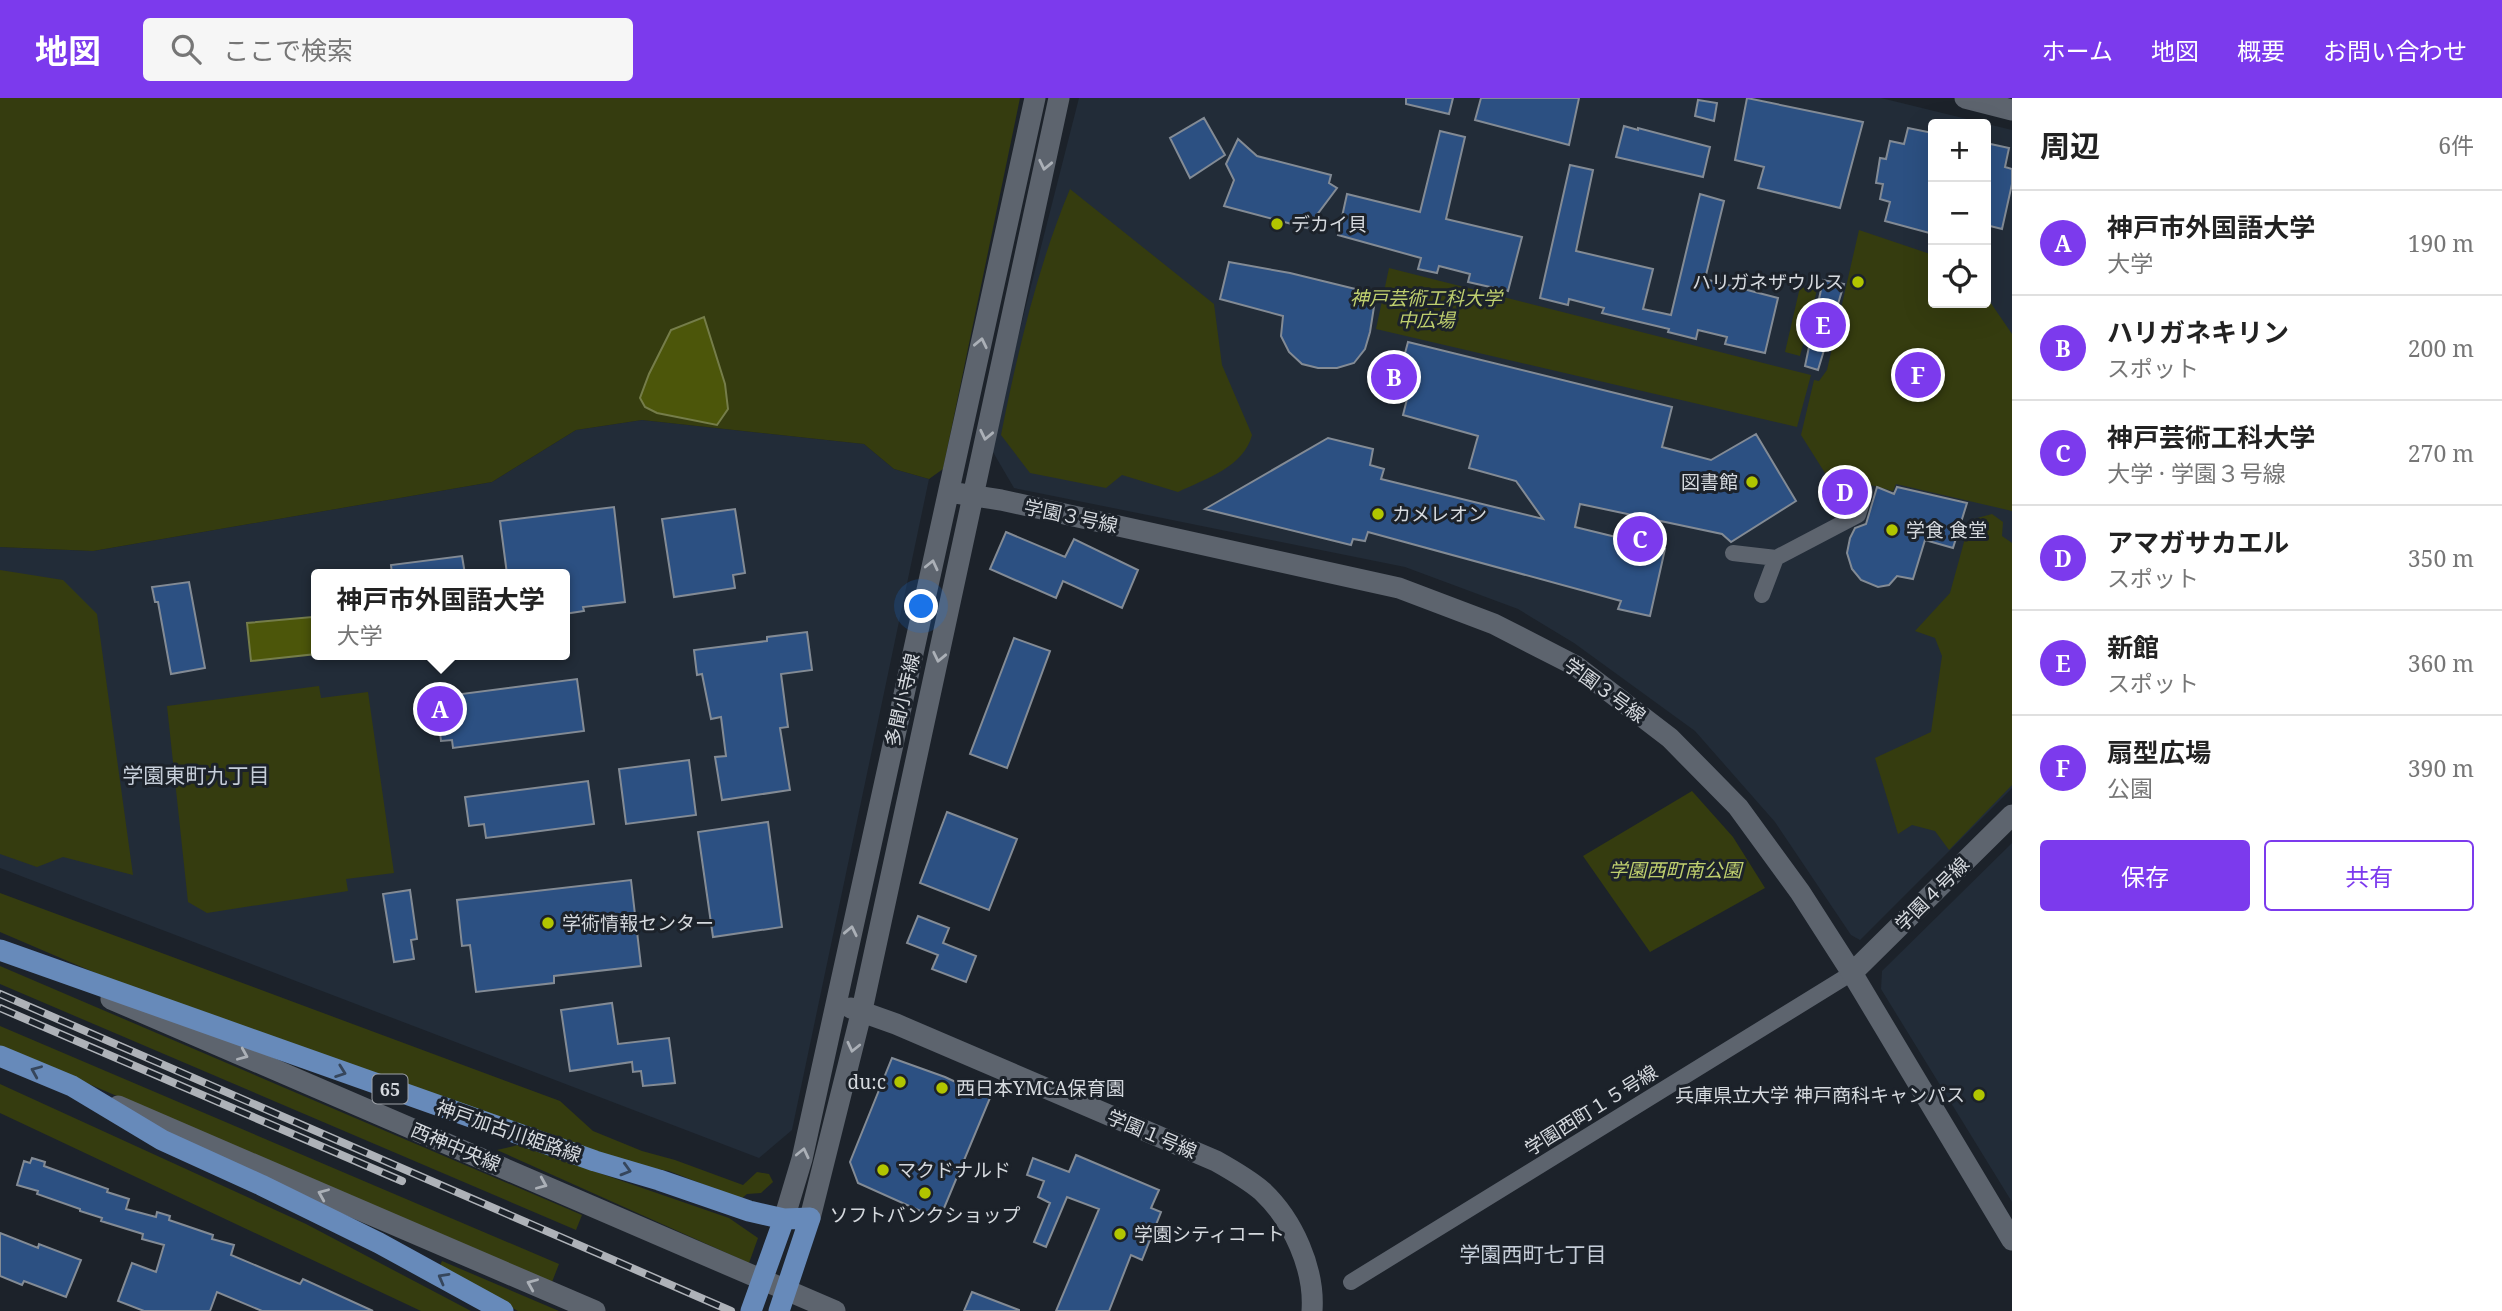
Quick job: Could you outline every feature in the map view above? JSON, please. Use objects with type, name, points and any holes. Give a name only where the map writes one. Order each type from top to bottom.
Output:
[{"type":"main road","name":"神戸加古川姫路線","points":[[0,951],[596,1161],[749,1211],[784,1219],[810,1218]]},
{"type":"main road","points":[[0,1056],[72,1086],[162,1140],[379,1243],[503,1311]]},
{"type":"main road","points":[[779,1311],[810,1218]]},
{"type":"main road","points":[[751,1311],[784,1219]]},
{"type":"street","name":"多聞小寺線","points":[[784,1219],[802,1159],[1035,98]]},
{"type":"street","name":"多聞小寺線","points":[[810,1218],[862,1010],[1059,98]]},
{"type":"street","points":[[1965,98],[2012,110]]},
{"type":"street","name":"学園３号線","points":[[949,492],[974,495],[1399,588],[1494,624],[1576,666],[1671,738],[1738,807],[1800,892],[1852,973],[2012,1240]]},
{"type":"street","points":[[1733,553],[1776,558],[1858,515],[1866,492]]},
{"type":"street","points":[[1762,594],[1776,558]]},
{"type":"street","name":"学園４号線","points":[[1852,973],[2012,815]]},
{"type":"street","name":"西神中央線","points":[[0,951],[835,1311]]},
{"type":"street","name":"学園西町１５号線","points":[[1351,1282],[1852,973]]},
{"type":"street","name":"学園１号線","points":[[835,1004],[862,1010],[1203,1156],[1240,1175],[1261,1190],[1273,1203],[1301,1248],[1310,1280],[1312,1311]]},
{"type":"street","points":[[72,1086],[595,1311]]},
{"type":"shaded area","points":[[1079,98],[1881,98],[1967,119],[1928,119],[1928,308],[1991,308],[1991,125],[2012,130],[2012,788],[1860,940],[1851,935],[1775,822],[1695,731],[1574,643],[1518,609],[1405,567],[1014,488],[990,447]]},
{"type":"shaded area","points":[[704,317],[725,384],[728,409],[717,425],[657,413],[645,407],[640,398],[671,330]]},
{"type":"shaded area","points":[[642,420],[864,444],[894,469],[929,479],[792,1130],[759,1158],[0,868],[0,547],[93,551],[492,482],[576,430]]},
{"type":"shaded area","points":[[311,617],[311,655],[251,661],[247,623]]},
{"type":"shaded area","name":"兵庫県立大学 神戸商科キャンパス","points":[[2012,843],[2012,1202],[1881,989],[1882,971]]},
{"type":"green space","points":[[0,98],[1020,98],[943,469],[929,479],[894,469],[864,444],[642,420],[576,430],[492,482],[93,551],[0,547]],"holes":[[[704,317],[725,384],[717,425],[657,413],[645,407],[641,398],[649,374],[671,330]]]},
{"type":"green space","points":[[1070,189],[1214,304],[1222,365],[1252,435],[1248,446],[1232,464],[1178,492],[1122,475],[1106,488],[1030,473],[1001,435],[1030,310],[1048,248]]},
{"type":"green space","points":[[1859,230],[1928,253],[1928,308],[1991,308],[1991,303],[2012,334],[2012,511],[1896,484],[1893,491],[1825,473],[1801,435],[1814,380],[1819,381],[1827,370]]},
{"type":"green space","name":"神戸芸術工科大学 中広場","points":[[1389,268],[1811,375],[1797,427],[1376,329]]},
{"type":"green space","points":[[1800,287],[1817,290],[1800,356],[1785,352]]},
{"type":"green space","points":[[1992,514],[2003,522],[2002,536],[2012,543],[2012,785],[1949,850],[1935,831],[1912,825],[1898,834],[1875,758],[1931,732],[1942,656],[1935,638],[1915,631],[1950,593],[1970,520]]},
{"type":"green space","points":[[0,570],[63,580],[97,614],[133,875],[63,857],[37,867],[0,854]]},
{"type":"green space","points":[[319,686],[321,698],[368,692],[394,873],[346,879],[348,891],[207,913],[188,902],[167,706]]},
{"type":"green space","name":"学園西町南公園","points":[[1692,791],[1733,837],[1765,888],[1650,952],[1583,856]]},
{"type":"green space","points":[[0,893],[560,1101],[593,1131],[642,1151],[743,1185],[757,1172],[769,1174],[773,1182],[761,1193],[747,1194],[741,1199],[669,1171],[627,1164],[112,980],[0,932]]},
{"type":"green space","points":[[0,966],[582,1215],[576,1230],[0,984]]},
{"type":"green space","points":[[0,1026],[559,1264],[552,1282],[0,1046]]},
{"type":"green space","points":[[0,1084],[306,1224],[471,1311],[421,1311],[0,1113]]},
{"type":"green space","points":[[518,1145],[729,1218],[758,1238],[749,1263],[497,1150]]},
{"type":"green space","points":[[442,1261],[559,1311],[518,1311],[439,1268]]},
{"type":"building","points":[[1406,98],[1453,98],[1449,114],[1406,104]]},
{"type":"building","points":[[1481,98],[1579,98],[1569,145],[1475,120]]},
{"type":"building","points":[[1747,98],[1863,122],[1840,208],[1758,188],[1764,167],[1735,160]]},
{"type":"building","points":[[1698,100],[1717,103],[1714,121],[1695,116]]},
{"type":"building","points":[[1204,118],[1225,155],[1190,178],[1170,138]]},
{"type":"building","points":[[1624,126],[1710,147],[1703,177],[1616,157]]},
{"type":"building","points":[[1908,128],[1928,132],[1928,233],[1885,221],[1890,202],[1880,199],[1883,184],[1876,183],[1880,158],[1886,159],[1890,141],[1904,144]]},
{"type":"building","points":[[1440,131],[1465,137],[1446,219],[1522,237],[1508,291],[1468,282],[1470,274],[1439,266],[1437,273],[1418,269],[1421,258],[1338,235],[1347,194],[1420,212]]},
{"type":"building","points":[[1238,139],[1257,156],[1331,175],[1329,183],[1337,188],[1307,228],[1224,206],[1234,180],[1226,164]]},
{"type":"building","points":[[1991,144],[2009,148],[2005,167],[2012,169],[2012,184],[2002,229],[1991,226]]},
{"type":"building","points":[[1570,165],[1593,170],[1576,251],[1653,269],[1643,309],[1671,315],[1700,194],[1724,201],[1705,279],[1778,298],[1765,353],[1725,344],[1727,337],[1698,330],[1696,339],[1668,332],[1669,329],[1602,313],[1604,308],[1569,299],[1568,305],[1540,298]]},
{"type":"building","points":[[1229,262],[1290,273],[1376,294],[1365,349],[1354,363],[1337,368],[1318,368],[1302,364],[1289,352],[1281,336],[1283,316],[1220,299]]},
{"type":"building","points":[[1823,280],[1844,284],[1818,370],[1805,366]]},
{"type":"building","points":[[1408,342],[1672,407],[1662,447],[1711,460],[1756,434],[1796,501],[1731,542],[1722,534],[1580,504],[1575,527],[1665,549],[1650,616],[1618,609],[1621,601],[1368,532],[1365,541],[1353,539],[1351,545],[1205,509],[1328,438],[1373,449],[1370,465],[1384,469],[1381,479],[1543,519],[1516,481],[1469,468],[1478,436],[1403,415],[1410,387],[1397,383]]},
{"type":"building","points":[[1877,487],[1894,494],[1897,487],[1967,503],[1953,548],[1925,540],[1913,579],[1897,576],[1889,585],[1878,587],[1861,580],[1852,569],[1847,553],[1855,528],[1866,524]]},
{"type":"building","points":[[614,507],[625,602],[583,607],[584,611],[570,613],[570,569],[506,569],[500,521]]},
{"type":"building","points":[[735,509],[745,573],[733,575],[735,588],[674,597],[662,519]]},
{"type":"building","points":[[1006,532],[1065,557],[1074,539],[1138,570],[1122,608],[1063,581],[1056,598],[990,569]]},
{"type":"building","points":[[462,556],[464,569],[391,569],[391,565]]},
{"type":"building","points":[[189,582],[205,668],[171,674],[158,602],[155,602],[152,587]]},
{"type":"building","points":[[807,632],[812,670],[781,674],[788,727],[780,728],[790,790],[722,800],[715,757],[726,756],[721,717],[711,719],[702,674],[697,675],[694,650],[767,641],[767,637]]},
{"type":"building","points":[[1014,638],[1050,651],[1007,768],[970,754]]},
{"type":"building","points":[[577,679],[584,731],[453,748],[452,740],[441,741],[437,708],[448,707],[446,696]]},
{"type":"building","points":[[689,760],[696,815],[626,824],[619,769]]},
{"type":"building","points":[[588,781],[594,824],[486,838],[484,824],[469,826],[465,797]]},
{"type":"building","points":[[947,812],[1017,839],[989,910],[920,883]]},
{"type":"building","points":[[768,822],[782,927],[713,937],[698,832]]},
{"type":"building","name":"学術情報センター","points":[[631,880],[641,966],[554,976],[554,983],[476,992],[470,945],[462,946],[457,900]]},
{"type":"building","points":[[410,890],[417,939],[411,940],[414,959],[394,962],[383,894]]},
{"type":"building","points":[[918,916],[949,928],[943,943],[976,956],[966,982],[932,969],[938,955],[907,943]]},
{"type":"building","points":[[612,1003],[618,1044],[669,1038],[675,1083],[643,1086],[641,1071],[633,1072],[632,1062],[570,1071],[561,1010]]},
{"type":"building","points":[[892,1058],[945,1077],[990,1098],[942,1213],[927,1214],[858,1183],[850,1162]]},
{"type":"building","name":"学園シティコート","points":[[1076,1155],[1159,1190],[1151,1208],[1161,1212],[1142,1260],[1131,1255],[1109,1311],[1056,1311],[1099,1209],[1067,1197],[1046,1247],[1034,1242],[1050,1203],[1038,1197],[1044,1181],[1027,1175],[1033,1158],[1069,1172]]},
{"type":"building","points":[[32,1158],[45,1162],[44,1166],[129,1199],[126,1209],[156,1217],[157,1212],[170,1216],[169,1220],[213,1235],[212,1239],[234,1245],[231,1255],[300,1284],[303,1279],[373,1311],[262,1311],[217,1292],[210,1311],[144,1311],[118,1301],[132,1263],[156,1272],[164,1245],[142,1239],[143,1234],[101,1221],[102,1218],[17,1185],[24,1161],[30,1163]]},
{"type":"building","points":[[0,1233],[38,1248],[39,1244],[81,1260],[66,1297],[24,1281],[22,1285],[0,1276]]},
{"type":"building","points":[[972,1292],[1019,1310],[1019,1311],[964,1311]]},
{"type":"railway","points":[[0,994],[731,1311]]},
{"type":"railway","points":[[0,1008],[402,1181]]},
{"type":"place","name":"デカイ貝","points":[[1277,224]]},
{"type":"place","name":"ハリガネザウルス","points":[[1858,282]]},
{"type":"place","name":"新館","points":[[1823,325]]},
{"type":"place","name":"扇型広場","points":[[1918,375]]},
{"type":"place","name":"ハリガネキリン","points":[[1394,377]]},
{"type":"place","name":"図書館","points":[[1752,482]]},
{"type":"place","name":"アマガサカエル","points":[[1845,492]]},
{"type":"place","name":"カメレオン","points":[[1378,514]]},
{"type":"place","name":"学食 食堂","points":[[1892,530]]},
{"type":"place","name":"神戸芸術工科大学","points":[[1640,539]]},
{"type":"place","name":"神戸市外国語大学","points":[[440,709]]},
{"type":"place","name":"学術情報センター","points":[[548,923]]},
{"type":"place","name":"du:c","points":[[900,1082]]},
{"type":"place","name":"西日本YMCA保育園","points":[[942,1088]]},
{"type":"place","name":"兵庫県立大学 神戸商科キャンパス","points":[[1979,1095]]},
{"type":"place","name":"マクドナルド","points":[[883,1170]]},
{"type":"place","name":"ソフトバンクショップ","points":[[925,1193]]},
{"type":"place","name":"学園シティコート","points":[[1120,1234]]},
{"type":"district","name":"学園東町九丁目","points":[[196,775]]},
{"type":"district","name":"学園西町七丁目","points":[[1533,1254]]}]
